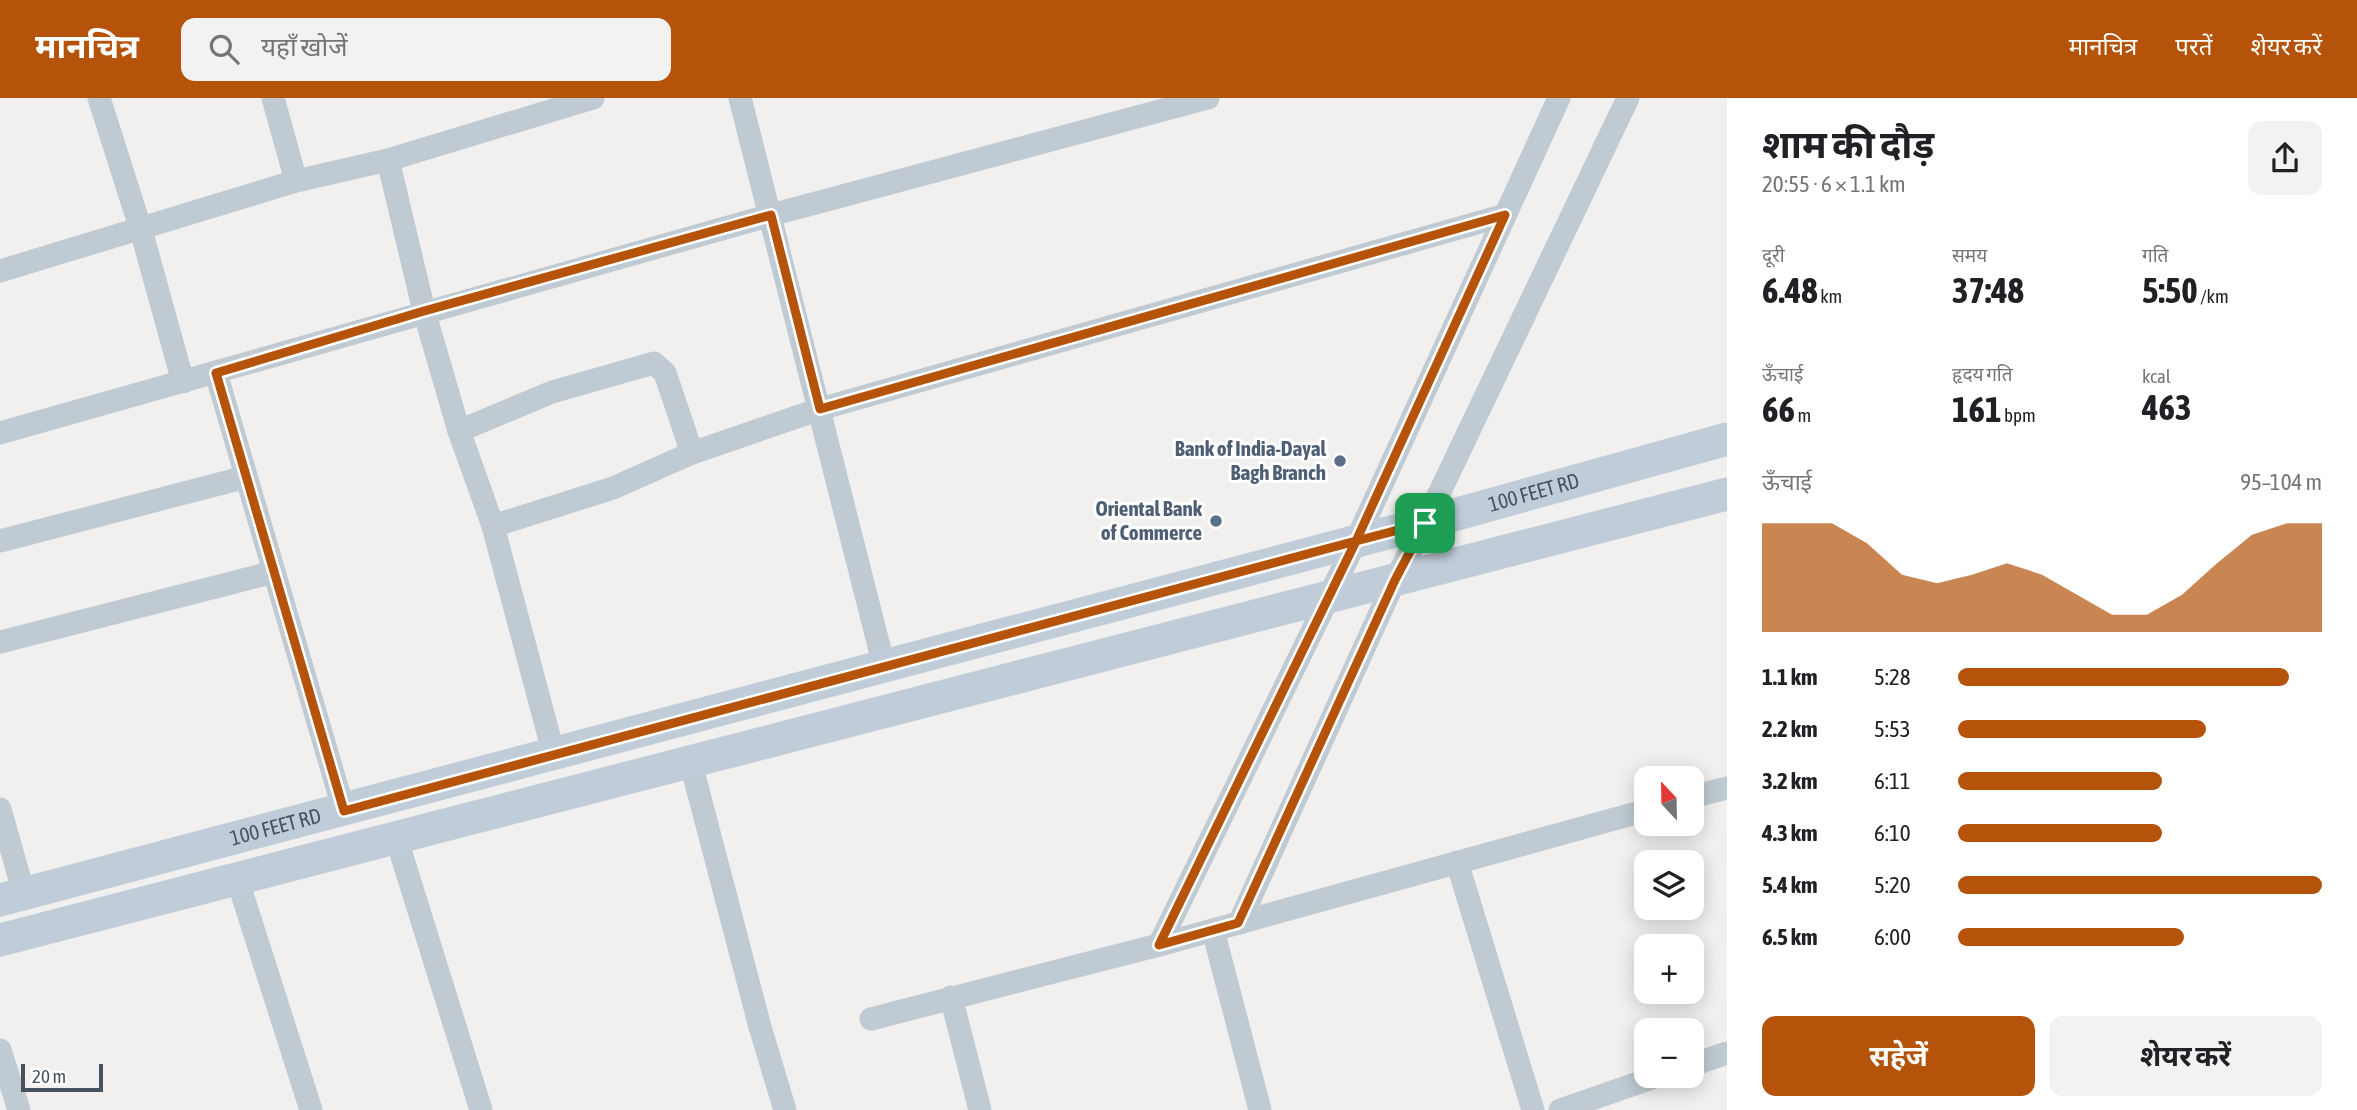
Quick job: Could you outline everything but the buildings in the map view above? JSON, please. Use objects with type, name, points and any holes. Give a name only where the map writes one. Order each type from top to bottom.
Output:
[{"type":"main road","name":"100 FEET RD","points":[[12,897],[1425,523],[1727,439]]},
{"type":"main road","points":[[0,940],[1727,494]]},
{"type":"street","points":[[99,98],[141,230],[183,382]]},
{"type":"street","points":[[273,98],[296,181]]},
{"type":"street","points":[[0,271],[296,181],[388,160],[532,107],[593,98]]},
{"type":"street","points":[[740,98],[884,666]]},
{"type":"street","points":[[0,433],[424,311],[1208,98]]},
{"type":"street","points":[[1159,945],[1356,541],[1559,98]]},
{"type":"street","points":[[1238,923],[1395,580],[1425,523],[1628,98]]},
{"type":"street","points":[[388,160],[424,311],[459,431],[493,526],[554,755]]},
{"type":"street","points":[[493,526],[613,488],[692,453],[820,409],[1505,215]]},
{"type":"street","points":[[459,431],[552,392],[654,363],[665,373],[692,453]]},
{"type":"street","points":[[216,373],[344,811]]},
{"type":"street","points":[[0,541],[246,477]]},
{"type":"street","points":[[0,642],[274,572]]},
{"type":"street","points":[[690,760],[760,1027],[785,1110]]},
{"type":"street","points":[[1704,794],[1727,788]]},
{"type":"street","points":[[0,809],[12,897]]},
{"type":"street","points":[[871,1020],[1159,945],[1634,814]]},
{"type":"street","points":[[396,837],[481,1110]]},
{"type":"street","points":[[1457,862],[1533,1110]]},
{"type":"street","points":[[237,878],[310,1110]]},
{"type":"street","points":[[1213,930],[1260,1110]]},
{"type":"street","points":[[951,997],[980,1110]]},
{"type":"street","points":[[0,1051],[19,1110]]},
{"type":"street","points":[[1704,1061],[1727,1053]]},
{"type":"street","points":[[1560,1110],[1634,1084]]},
{"type":"place","name":"Bank of India-Dayal Bagh Branch","points":[[1340,461]]},
{"type":"place","name":"Oriental Bank of Commerce","points":[[1216,521]]},
{"type":"route","points":[[1425,523],[1356,541],[884,666],[344,811],[216,373],[424,311],[771,215],[820,409],[1505,215],[1356,541],[1330,596],[1159,945],[1238,923],[1395,580],[1425,523]]}]
